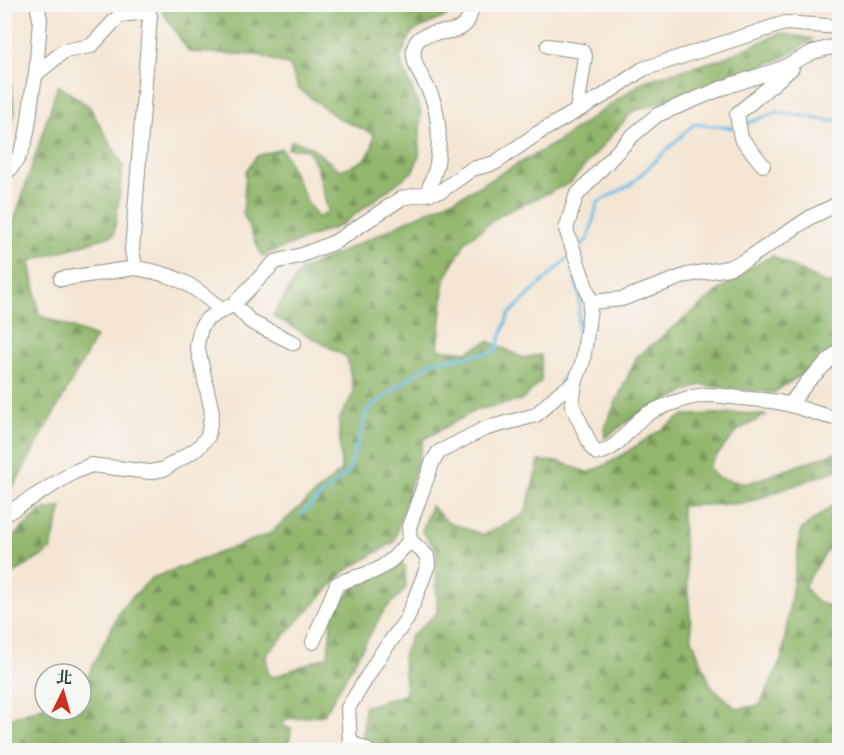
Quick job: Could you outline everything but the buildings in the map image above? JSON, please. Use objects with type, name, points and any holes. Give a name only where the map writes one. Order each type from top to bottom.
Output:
[{"type":"street","points":[[4,186],[7,173],[20,156],[28,138],[40,19],[37,4]]},
{"type":"street","points":[[427,194],[437,165],[438,119],[414,58],[414,48],[417,40],[426,34],[459,30],[468,21],[473,4]]},
{"type":"street","points":[[36,74],[64,51],[91,46],[120,15],[148,12],[150,16],[132,250],[135,268]]},
{"type":"street","points":[[4,515],[74,472],[91,465],[150,472],[164,469],[198,448],[208,436],[212,412],[198,345],[201,327],[207,319],[234,304],[274,262],[302,255],[335,242],[402,198],[441,191],[472,169],[495,163],[643,69],[785,23],[840,27]]},
{"type":"street","points":[[840,45],[813,52],[780,69],[725,87],[657,115],[630,137],[576,196],[566,229],[591,302],[583,361],[575,383],[572,405],[592,448],[597,453],[604,453],[613,446],[640,418],[696,396],[708,395],[790,404],[820,416],[840,419]]},
{"type":"street","points":[[548,46],[582,51],[585,56],[577,110]]},
{"type":"street","points":[[763,165],[741,138],[737,114],[813,52]]},
{"type":"street","points":[[591,302],[622,299],[687,275],[728,268],[746,260],[811,217],[840,203]]},
{"type":"street","points":[[61,279],[135,268],[163,272],[200,290],[220,310]]},
{"type":"street","points":[[234,304],[251,322],[294,343]]},
{"type":"street","points":[[790,404],[809,380],[840,350]]},
{"type":"street","points":[[367,750],[350,746],[348,708],[381,654],[406,619],[428,565],[428,556],[410,540],[409,527],[433,461],[439,452],[484,429],[536,415],[558,394],[575,383]]},
{"type":"street","points":[[313,642],[337,584],[348,578],[371,573],[391,561],[410,540]]},
{"type":"green space","points":[[158,5],[462,5],[461,9],[412,32],[400,58],[421,112],[419,156],[413,171],[341,225],[262,256],[243,213],[246,171],[257,156],[282,149],[308,203],[318,218],[328,212],[317,166],[308,150],[288,148],[291,141],[308,145],[340,170],[360,162],[369,155],[374,134],[338,118],[298,88],[290,66],[259,55],[189,52]]},
{"type":"green space","points":[[781,33],[813,39],[783,58],[632,112],[570,183],[502,214],[466,241],[445,279],[438,349],[467,352],[489,341],[523,358],[541,355],[541,381],[522,400],[476,410],[424,439],[394,542],[345,571],[266,655],[268,674],[274,677],[328,656],[332,614],[360,579],[397,560],[405,566],[406,588],[383,612],[324,715],[286,719],[282,726],[291,729],[289,750],[5,750],[4,720],[33,710],[33,722],[93,722],[93,666],[122,607],[152,578],[269,534],[341,471],[339,420],[354,392],[347,357],[273,316],[300,271],[465,194],[557,142],[644,81],[721,59]]},
{"type":"green space","points":[[4,34],[15,113],[5,138],[4,138]]},
{"type":"green space","points":[[58,85],[89,106],[123,166],[114,235],[30,261],[39,315],[96,337],[15,484],[5,493],[5,249]]},
{"type":"green space","points":[[772,256],[826,284],[839,281],[839,350],[773,393],[700,385],[639,413],[605,438],[604,428],[637,357],[742,272]]},
{"type":"green space","points":[[740,413],[766,415],[738,430],[708,466],[716,477],[746,484],[839,451],[839,469],[746,503],[681,506],[692,639],[711,686],[737,709],[760,705],[782,658],[801,530],[839,500],[839,532],[804,586],[815,600],[839,610],[839,750],[399,750],[363,743],[364,707],[406,694],[403,656],[411,636],[437,613],[436,549],[422,531],[431,506],[448,522],[484,535],[525,514],[539,461],[560,462],[589,473],[611,462],[684,415]]},
{"type":"green space","points":[[62,507],[50,551],[5,579],[5,544],[41,511]]},
{"type":"waterway","points":[[743,125],[777,112],[832,121],[840,118]]},
{"type":"waterway","points":[[581,246],[588,239],[598,202],[630,185],[694,124],[734,128]]},
{"type":"waterway","points":[[300,515],[349,471],[367,410],[431,362],[495,352],[509,314],[570,256]]},
{"type":"waterway","points":[[560,382],[575,362],[580,297],[574,273]]}]
